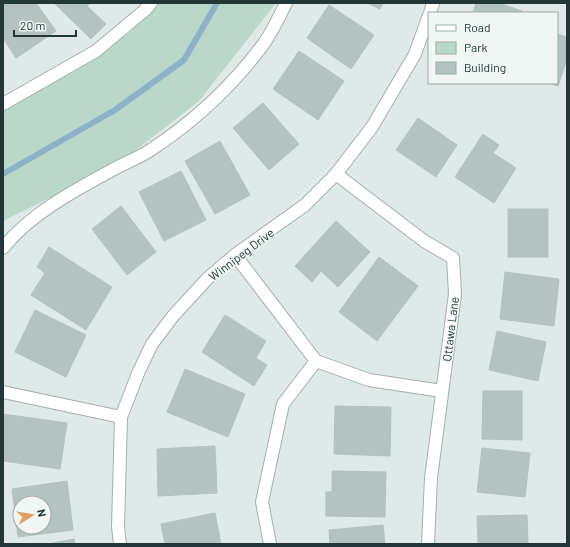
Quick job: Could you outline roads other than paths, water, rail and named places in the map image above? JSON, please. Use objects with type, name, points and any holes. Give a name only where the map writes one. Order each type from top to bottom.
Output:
[{"type":"street","points":[[3,104],[96,52],[145,10],[151,3]]},
{"type":"street","points":[[3,248],[11,238],[49,207],[148,151],[209,104],[263,45],[286,3]]},
{"type":"street","name":"Winnipeg Drive","points":[[120,544],[118,527],[122,417],[139,371],[152,344],[173,316],[203,283],[235,255],[305,205],[336,174],[372,126],[415,54],[428,17]]},
{"type":"street","name":"Ottawa Lane","points":[[336,174],[424,241],[454,258],[455,294],[431,478],[428,544]]},
{"type":"street","points":[[235,255],[316,361],[369,380],[442,391]]},
{"type":"street","points":[[270,544],[262,502],[283,404],[316,361]]},
{"type":"street","points":[[3,392],[122,417]]},
{"type":"waterway","points":[[3,174],[115,110],[184,60],[217,3]]}]
